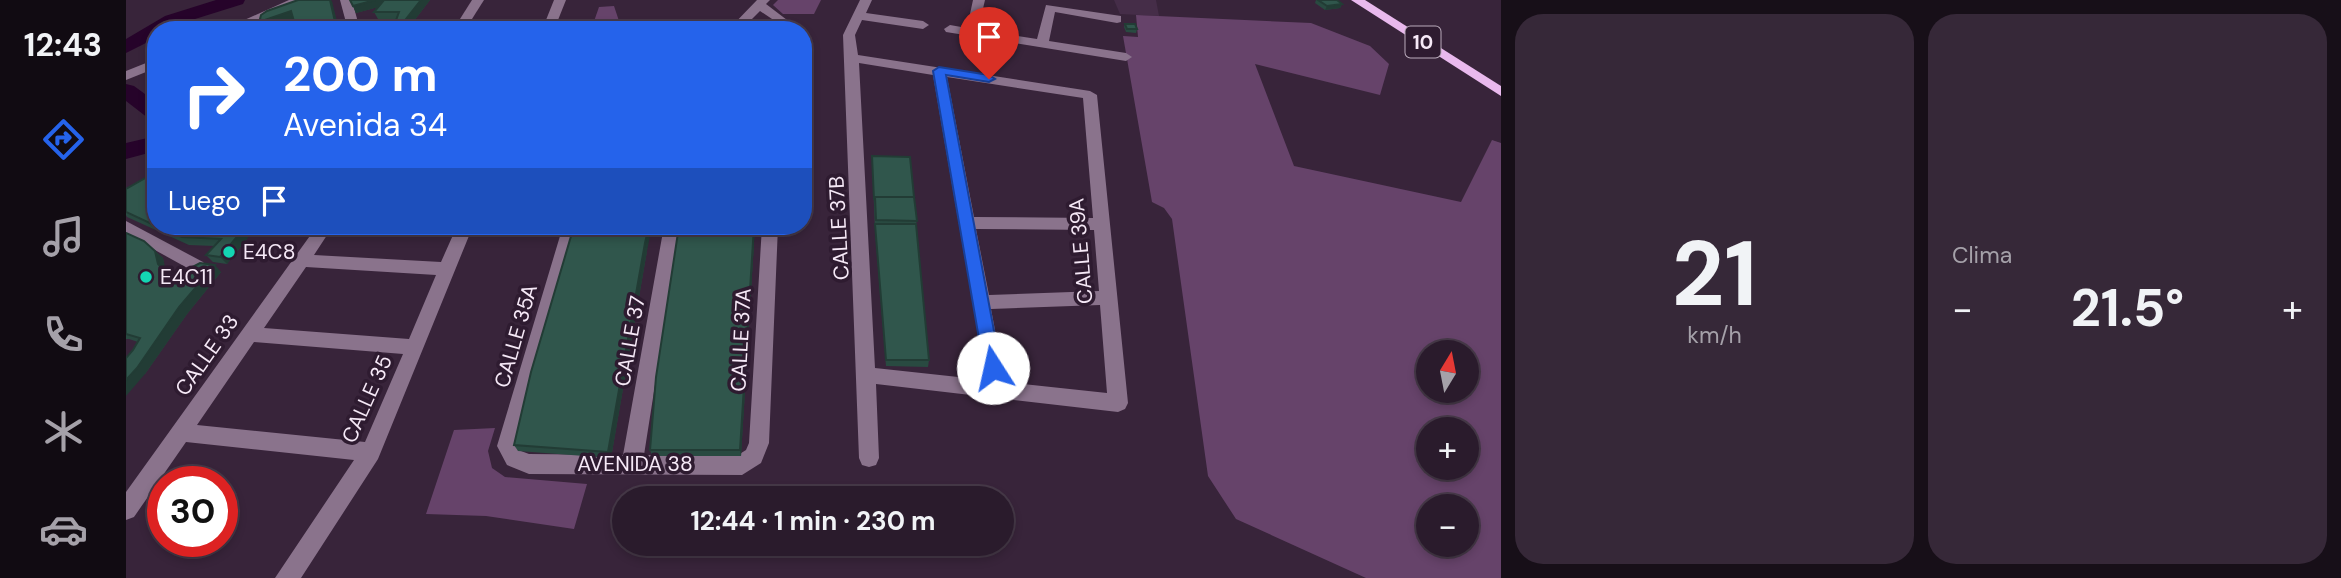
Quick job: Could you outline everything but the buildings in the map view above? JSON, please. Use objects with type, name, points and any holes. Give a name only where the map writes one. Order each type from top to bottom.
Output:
[{"type":"main road","name":"10","points":[[1357,0],[1501,92]]},
{"type":"street","points":[[261,21],[299,0]]},
{"type":"street","points":[[346,0],[352,21]]},
{"type":"street","points":[[465,21],[478,0]]},
{"type":"street","points":[[552,21],[560,0]]},
{"type":"street","name":"CALLE 37B","points":[[866,0],[849,35],[869,458]]},
{"type":"street","points":[[972,32],[979,0]]},
{"type":"street","points":[[743,21],[762,2],[781,21]]},
{"type":"street","points":[[1042,43],[1050,8],[1117,19]]},
{"type":"street","points":[[858,16],[923,25]]},
{"type":"street","points":[[950,29],[1126,57]]},
{"type":"street","points":[[852,58],[939,71],[997,389],[867,375]]},
{"type":"street","points":[[127,76],[147,67]]},
{"type":"street","name":"CALLE 39A","points":[[939,71],[1090,95],[1118,403],[997,389]]},
{"type":"street","points":[[967,223],[1102,224]]},
{"type":"street","points":[[126,227],[197,266]]},
{"type":"street","name":"CALLE 33","points":[[126,510],[319,235]]},
{"type":"street","name":"CALLE 35","points":[[287,578],[371,452],[462,235]]},
{"type":"street","name":"CALLE 35A","points":[[514,458],[507,446],[568,235]]},
{"type":"street","name":"CALLE 37","points":[[632,464],[670,235]]},
{"type":"street","name":"CALLE 37A","points":[[754,456],[759,443],[770,235]]},
{"type":"street","points":[[301,260],[447,270]]},
{"type":"street","points":[[981,302],[1108,298]]},
{"type":"street","points":[[250,334],[415,347]]},
{"type":"street","points":[[181,432],[371,452]]},
{"type":"street","name":"AVENIDA 38","points":[[514,458],[529,464],[742,465],[754,456]]},
{"type":"shaded area","points":[[778,0],[821,0],[814,14],[783,14],[773,5]]},
{"type":"shaded area","points":[[1114,0],[1156,0],[1159,16],[1120,14]]},
{"type":"shaded area","points":[[614,6],[619,21],[594,21],[599,7]]},
{"type":"shaded area","points":[[1136,15],[1311,23],[1370,46],[1389,64],[1380,95],[1255,64],[1294,166],[1461,202],[1492,140],[1501,143],[1501,578],[1366,578],[1236,519],[1208,476],[1172,219],[1164,208],[1152,202],[1123,36],[1138,37]]},
{"type":"shaded area","points":[[495,428],[488,451],[492,468],[505,477],[587,484],[574,529],[486,516],[426,514],[454,430]]},
{"type":"waterway","points":[[170,21],[236,0]]},
{"type":"waterway","points":[[126,47],[147,35]]},
{"type":"waterway","points":[[126,91],[147,106]]},
{"type":"waterway","points":[[126,151],[147,145]]},
{"type":"place","name":"E4C8","points":[[229,252]]},
{"type":"place","name":"E4C11","points":[[146,277]]},
{"type":"route","points":[[989,79],[939,71],[993,368]]}]
